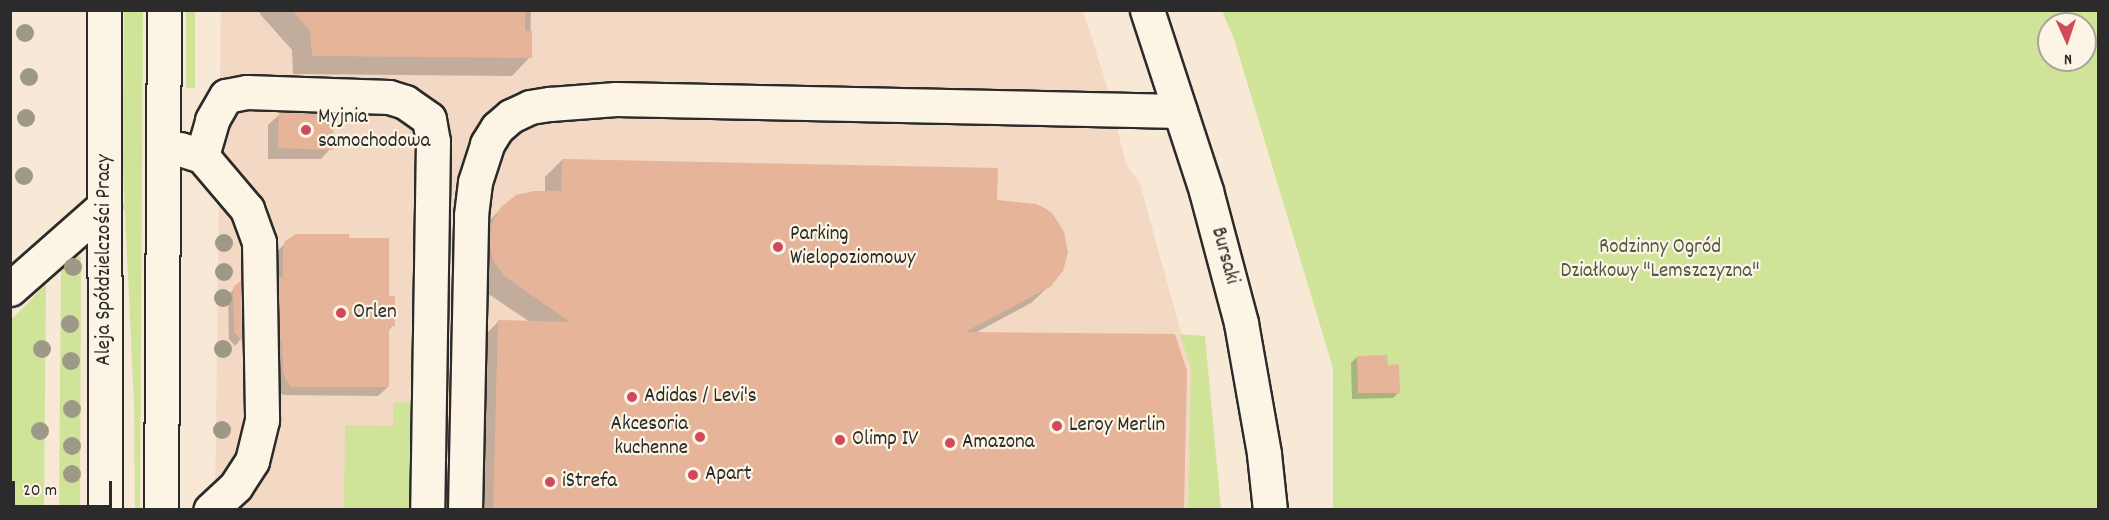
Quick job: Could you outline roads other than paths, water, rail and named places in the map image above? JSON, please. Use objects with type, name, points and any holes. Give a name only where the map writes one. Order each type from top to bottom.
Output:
[{"type":"main road","name":"Aleja Spółdzielczości Pracy","points":[[104,10],[105,510]]},
{"type":"main road","points":[[161,510],[164,10]]},
{"type":"main road","name":"Bursaki","points":[[1146,10],[1206,191],[1241,322],[1264,454],[1270,510]]},
{"type":"main road","points":[[201,156],[212,120],[226,96],[247,92],[389,97],[405,102],[429,119],[433,141],[427,510]]},
{"type":"main road","points":[[465,510],[471,215],[475,182],[488,144],[497,128],[511,116],[530,107],[616,99],[1180,111]]},
{"type":"main road","points":[[163,143],[201,156],[247,209],[259,242],[262,420],[252,461],[236,486],[210,510]]},
{"type":"main road","points":[[10,290],[104,206]]},
{"type":"place","name":"Myjnia samochodowa","points":[[306,130]]},
{"type":"place","name":"Parking Wielopoziomowy","points":[[778,247]]},
{"type":"place","name":"Orlen","points":[[341,313]]},
{"type":"place","name":"Adidas / Levi's","points":[[632,397]]},
{"type":"place","name":"Leroy Merlin","points":[[1057,426]]},
{"type":"place","name":"Akcesoria kuchenne","points":[[700,437]]},
{"type":"place","name":"Olimp IV","points":[[840,440]]},
{"type":"place","name":"Amazona","points":[[950,443]]},
{"type":"place","name":"Apart","points":[[693,475]]},
{"type":"place","name":"iStrefa","points":[[550,482]]},
{"type":"park label","name":"Rodzinny Ogród Działkowy \"Lemszczyzna\"","points":[[1660,260]]}]
